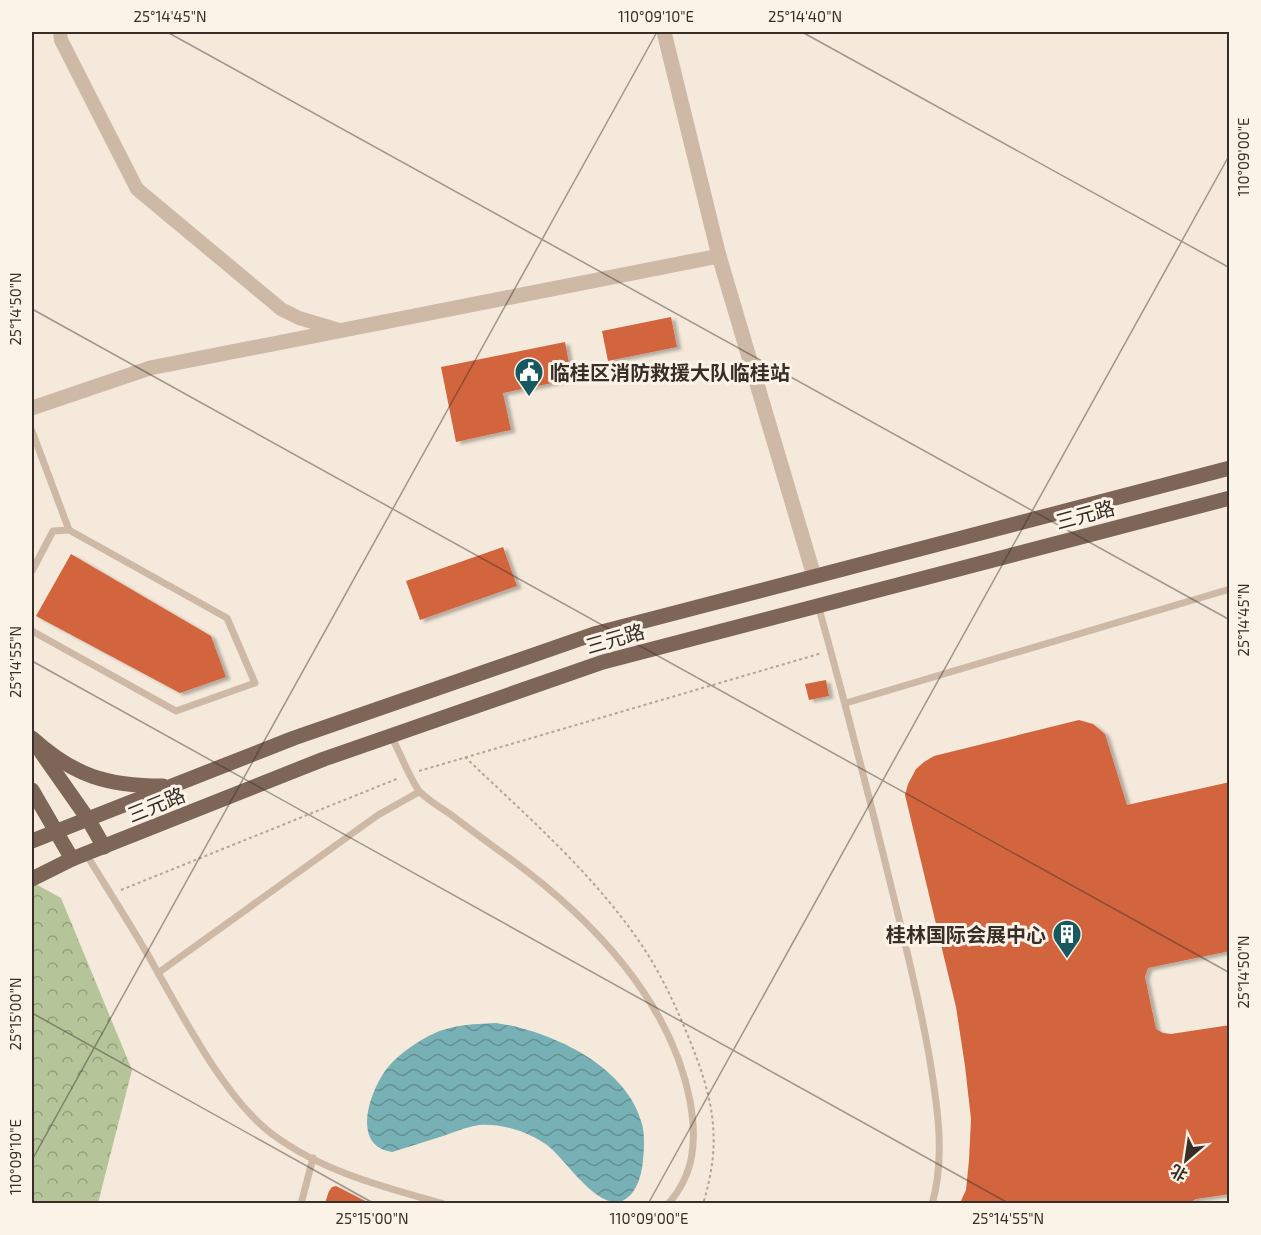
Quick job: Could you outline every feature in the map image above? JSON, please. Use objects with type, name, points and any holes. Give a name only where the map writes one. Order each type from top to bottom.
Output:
[{"type":"main road","name":"三元路","points":[[32,841],[294,738],[594,634],[1230,468]]},
{"type":"main road","name":"三元路","points":[[32,879],[79,857],[324,759],[603,662],[1230,498]]},
{"type":"main road","points":[[32,739],[73,770],[107,781],[136,786],[172,786]]},
{"type":"main road","points":[[32,739],[88,819],[104,847]]},
{"type":"main road","points":[[32,790],[56,830],[79,857]]},
{"type":"street","points":[[60,32],[60,40],[137,189],[281,309],[299,318],[339,330]]},
{"type":"street","points":[[664,32],[719,256],[814,576]]},
{"type":"street","points":[[32,408],[150,368],[719,256]]},
{"type":"lane","points":[[32,431],[69,530]]},
{"type":"lane","points":[[32,571],[53,531],[69,530],[227,618],[255,683],[176,711],[32,631]]},
{"type":"lane","points":[[846,703],[1230,589]]},
{"type":"lane","points":[[818,605],[846,703],[918,994],[936,1095],[939,1160],[932,1203]]},
{"type":"lane","points":[[392,736],[419,792],[516,863],[577,916],[620,960],[660,1018],[687,1089],[694,1127],[689,1171],[680,1188],[668,1203]]},
{"type":"lane","points":[[158,973],[378,815],[419,792]]},
{"type":"lane","points":[[79,857],[110,894],[205,1052],[237,1097],[272,1134],[313,1158],[364,1182],[444,1203]]},
{"type":"lane","points":[[301,1203],[313,1158]]},
{"type":"path","points":[[110,894],[410,774],[831,651]]},
{"type":"green space","points":[[32,882],[61,898],[132,1070],[98,1203],[32,1203]]},
{"type":"water","points":[[496,1023],[517,1027],[562,1043],[604,1069],[621,1085],[634,1103],[644,1137],[640,1177],[629,1197],[614,1202],[604,1199],[583,1183],[547,1145],[524,1132],[506,1127],[474,1126],[392,1152],[379,1147],[371,1139],[367,1128],[371,1101],[382,1075],[397,1058],[420,1041],[442,1030]]},
{"type":"building","points":[[671,317],[677,347],[608,361],[602,331]]},
{"type":"building","points":[[565,342],[572,379],[503,393],[511,430],[456,442],[441,367]]},
{"type":"building","points":[[503,547],[517,586],[420,620],[406,581]]},
{"type":"building","points":[[71,554],[211,636],[226,677],[180,693],[36,616]]},
{"type":"building","points":[[826,680],[829,696],[809,700],[805,684]]},
{"type":"building","name":"桂林国际会展中心","points":[[1079,720],[1093,724],[1105,734],[1127,805],[1230,782],[1230,951],[1148,968],[1145,977],[1156,1029],[1163,1033],[1171,1034],[1230,1025],[1230,1194],[1196,1199],[1189,1203],[960,1203],[966,1190],[971,1119],[965,1066],[956,1007],[905,795],[916,769],[934,756]]},
{"type":"building","points":[[336,1186],[369,1203],[325,1203],[329,1191]]},
{"type":"place","name":"临桂区消防救援大队临桂站","points":[[529,398]]},
{"type":"place","name":"桂林国际会展中心","points":[[1067,960]]}]
